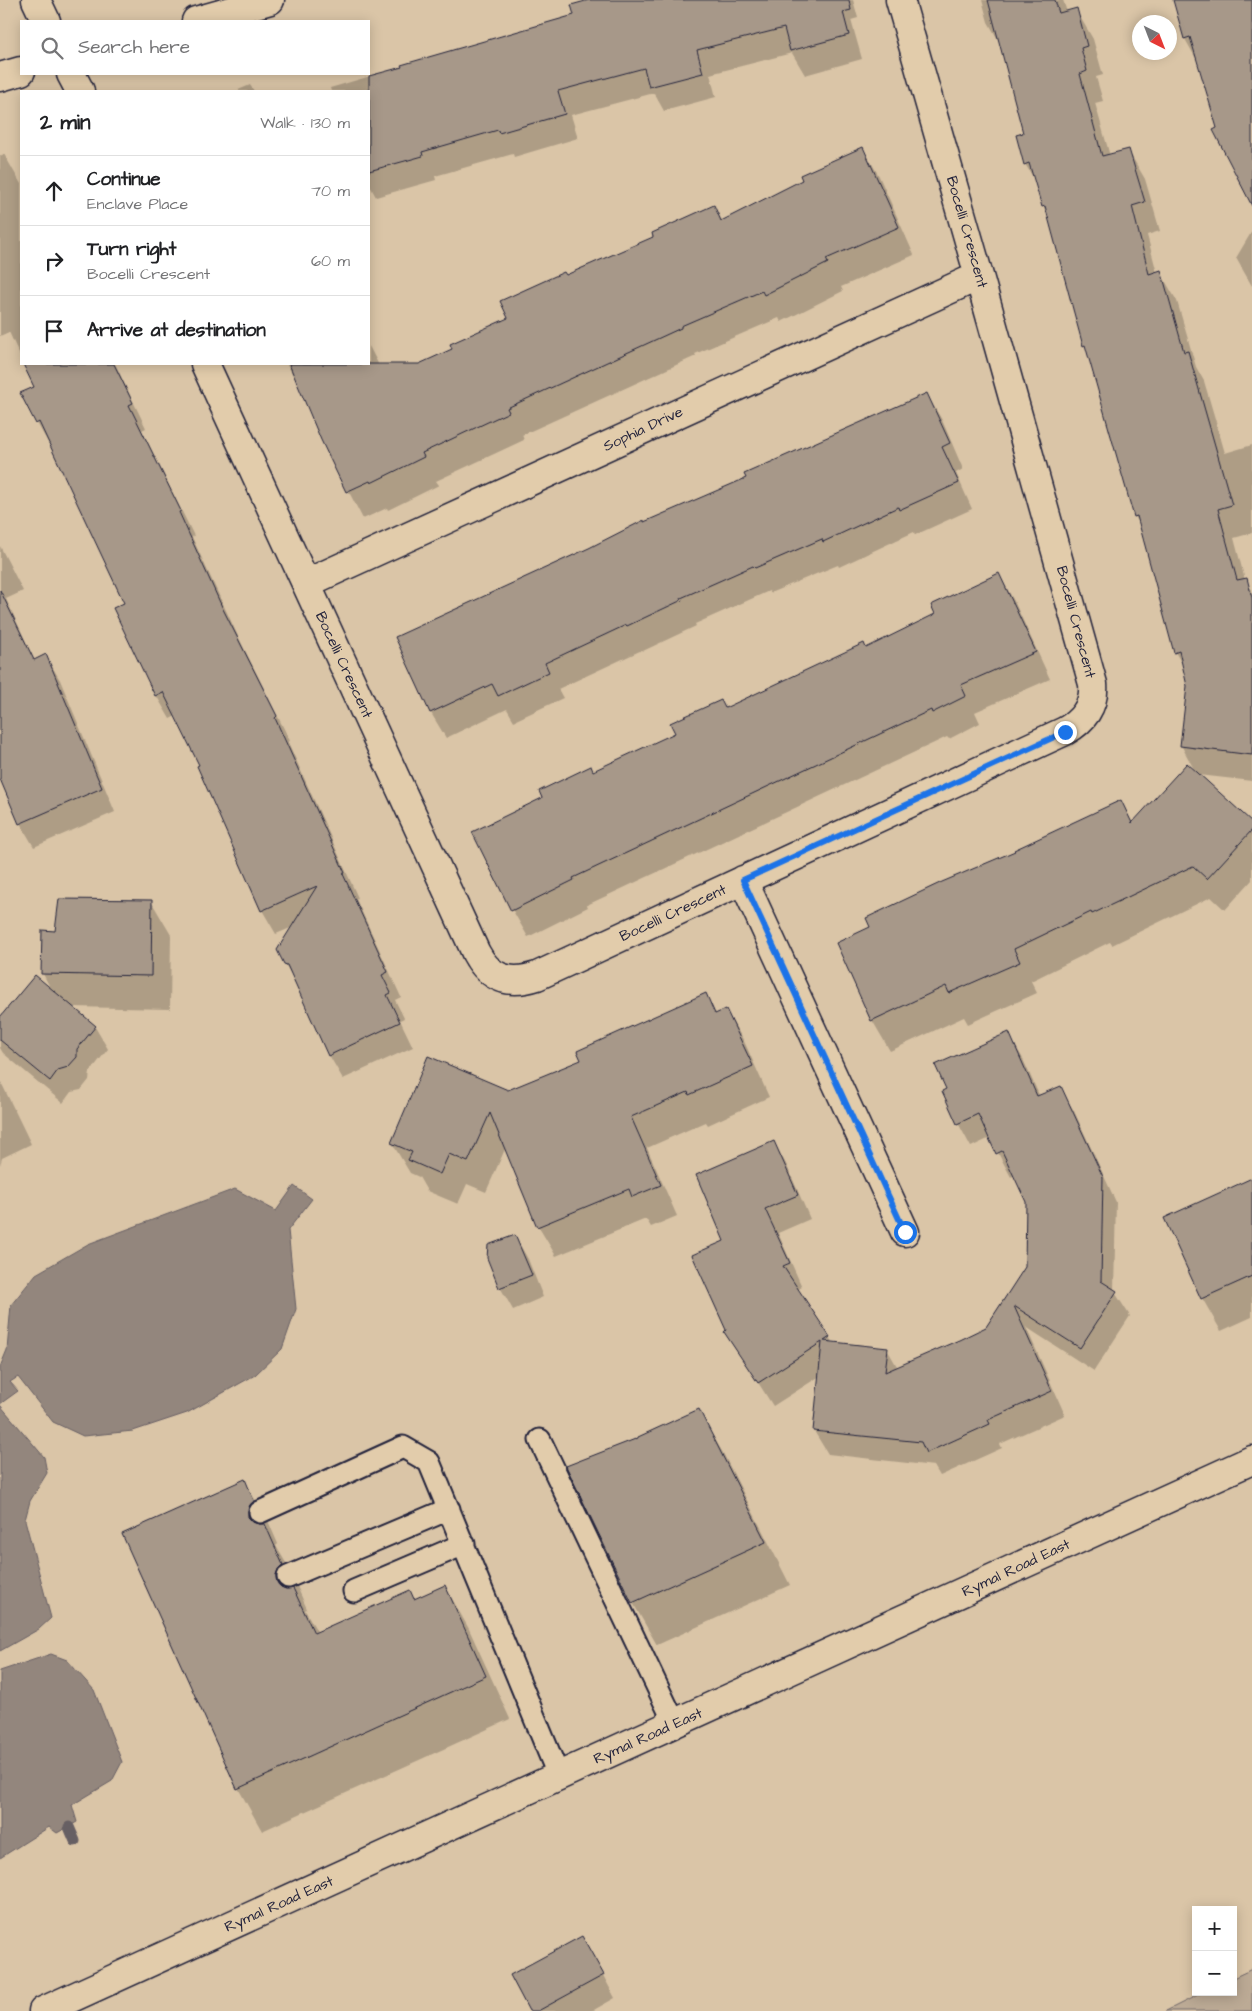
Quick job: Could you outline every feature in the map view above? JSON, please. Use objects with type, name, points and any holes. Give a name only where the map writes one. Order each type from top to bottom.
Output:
[{"type":"street","points":[[36,0],[46,20]]},
{"type":"street","points":[[200,20],[270,0]]},
{"type":"street","name":"Bocelli Crescent","points":[[205,365],[476,953],[490,971],[504,978],[524,980],[537,976],[1065,732],[1079,722],[1089,708],[1093,690],[1091,676],[980,276],[900,0]]},
{"type":"street","points":[[0,77],[20,71]]},
{"type":"street","points":[[72,75],[80,90]]},
{"type":"street","name":"Sophia Drive","points":[[307,583],[980,276]]},
{"type":"street","points":[[743,880],[905,1232]]},
{"type":"street","name":"Rymal Road East","points":[[43,2011],[1252,1460]]},
{"type":"lane","points":[[540,1440],[675,1724]]},
{"type":"lane","points":[[260,1512],[403,1447],[428,1462],[464,1544],[559,1777]]},
{"type":"lane","points":[[288,1577],[449,1510]]},
{"type":"lane","points":[[354,1591],[464,1544]]},
{"type":"shaded area","points":[[294,1186],[312,1199],[288,1230],[296,1309],[282,1349],[255,1375],[187,1413],[133,1431],[83,1436],[53,1422],[18,1377],[10,1382],[18,1391],[0,1404],[0,1367],[7,1350],[11,1305],[36,1274],[88,1244],[235,1189],[276,1211]]},
{"type":"shaded area","points":[[0,1405],[44,1457],[47,1473],[30,1501],[25,1520],[51,1618],[39,1629],[0,1651]]},
{"type":"shaded area","points":[[51,1654],[67,1660],[94,1690],[122,1762],[112,1781],[72,1805],[77,1822],[57,1833],[49,1827],[0,1858],[0,1671]]},
{"type":"shaded area","points":[[1252,1969],[1252,2011],[1166,2011],[1196,1996],[1237,1996],[1237,1976]]},
{"type":"building","points":[[589,0],[849,0],[851,10],[843,12],[849,35],[790,51],[784,28],[697,50],[703,73],[649,87],[644,68],[558,91],[565,114],[499,133],[498,130],[422,152],[423,156],[370,171],[369,76],[574,15],[571,5]]},
{"type":"building","points":[[988,0],[1055,0],[1059,13],[1077,8],[1087,46],[1081,48],[1087,71],[1080,74],[1102,156],[1129,149],[1145,202],[1132,206],[1149,274],[1161,270],[1184,352],[1188,351],[1232,505],[1218,509],[1237,580],[1247,578],[1252,598],[1252,755],[1180,746],[1187,686],[1179,651],[1174,653],[1137,516],[1134,517],[1085,345],[1083,346],[1045,206],[1042,207],[1029,163],[1024,165],[1016,135],[1023,133]]},
{"type":"building","points":[[1173,0],[1252,0],[1252,206],[1213,130],[1217,128],[1190,37],[1184,39]]},
{"type":"building","points":[[863,147],[899,227],[826,259],[828,263],[764,295],[762,291],[681,326],[681,328],[507,408],[509,412],[422,453],[424,457],[371,483],[370,481],[346,492],[321,440],[289,365],[419,364],[452,349],[450,344],[508,318],[500,301],[564,272],[566,275],[653,237],[652,233],[714,205],[721,221],[802,180],[800,175]]},
{"type":"building","points":[[23,365],[114,365],[133,403],[129,405],[181,511],[179,512],[223,609],[277,716],[275,718],[388,972],[382,975],[391,993],[387,995],[400,1022],[328,1056],[287,965],[284,964],[277,950],[317,886],[261,911],[197,766],[199,765],[163,692],[155,696],[113,608],[124,603],[39,422],[36,424],[20,393],[34,387]]},
{"type":"building","points":[[927,393],[950,443],[942,447],[959,483],[899,510],[898,507],[823,542],[822,539],[755,568],[753,566],[681,598],[682,600],[545,663],[549,672],[498,696],[492,684],[430,713],[395,637],[589,548],[644,520],[644,522],[746,478],[744,474]]},
{"type":"building","points":[[999,573],[1036,652],[961,685],[966,696],[932,713],[931,710],[573,878],[574,880],[511,911],[472,832],[542,798],[539,791],[591,766],[593,771],[675,733],[670,723],[721,700],[725,708],[864,643],[866,648],[935,614],[931,605]]},
{"type":"building","points":[[0,590],[34,660],[46,654],[102,788],[19,824],[0,779]]},
{"type":"building","points":[[1187,763],[1252,822],[1252,830],[1207,879],[1193,866],[1014,949],[1020,962],[949,993],[946,986],[871,1021],[836,943],[870,927],[866,918],[942,882],[1015,851],[1121,800],[1132,823]]},
{"type":"building","points":[[59,899],[152,900],[151,976],[41,974],[42,930],[55,931]]},
{"type":"building","points":[[35,975],[96,1026],[77,1049],[77,1057],[68,1067],[58,1070],[50,1081],[0,1040],[0,1017]]},
{"type":"building","points":[[706,993],[715,1014],[726,1009],[753,1066],[689,1095],[688,1092],[631,1117],[661,1185],[632,1197],[629,1189],[537,1227],[490,1113],[468,1162],[449,1154],[440,1174],[408,1160],[412,1152],[391,1143],[428,1056],[508,1090],[581,1060],[577,1051]]},
{"type":"building","points":[[1009,1032],[1037,1096],[1061,1086],[1103,1177],[1101,1281],[1117,1291],[1080,1348],[1014,1306],[1052,1391],[988,1420],[990,1424],[926,1453],[921,1442],[813,1431],[822,1342],[758,1383],[724,1332],[726,1330],[692,1255],[724,1241],[696,1175],[774,1141],[798,1195],[765,1209],[790,1263],[783,1266],[830,1337],[824,1341],[888,1348],[885,1372],[959,1340],[986,1327],[1025,1267],[1026,1202],[1002,1151],[996,1154],[978,1114],[957,1124],[942,1091],[946,1089],[935,1065]]},
{"type":"building","points":[[1252,1178],[1252,1276],[1201,1299],[1164,1218]]},
{"type":"building","points":[[515,1235],[532,1275],[499,1288],[487,1258],[488,1245]]},
{"type":"building","points":[[699,1409],[766,1542],[632,1603],[566,1466],[638,1438]]},
{"type":"building","points":[[245,1479],[254,1501],[250,1505],[248,1517],[253,1522],[265,1524],[283,1565],[278,1569],[276,1575],[277,1582],[286,1589],[293,1588],[314,1633],[410,1590],[414,1599],[445,1585],[486,1676],[237,1789],[122,1534]]},
{"type":"building","points":[[582,1936],[604,1975],[538,2011],[529,2011],[510,1975]]},
{"type":"waterway","points":[[69,1827],[75,1841]]},
{"type":"route","points":[[905,1232],[743,880],[1065,732]]}]
